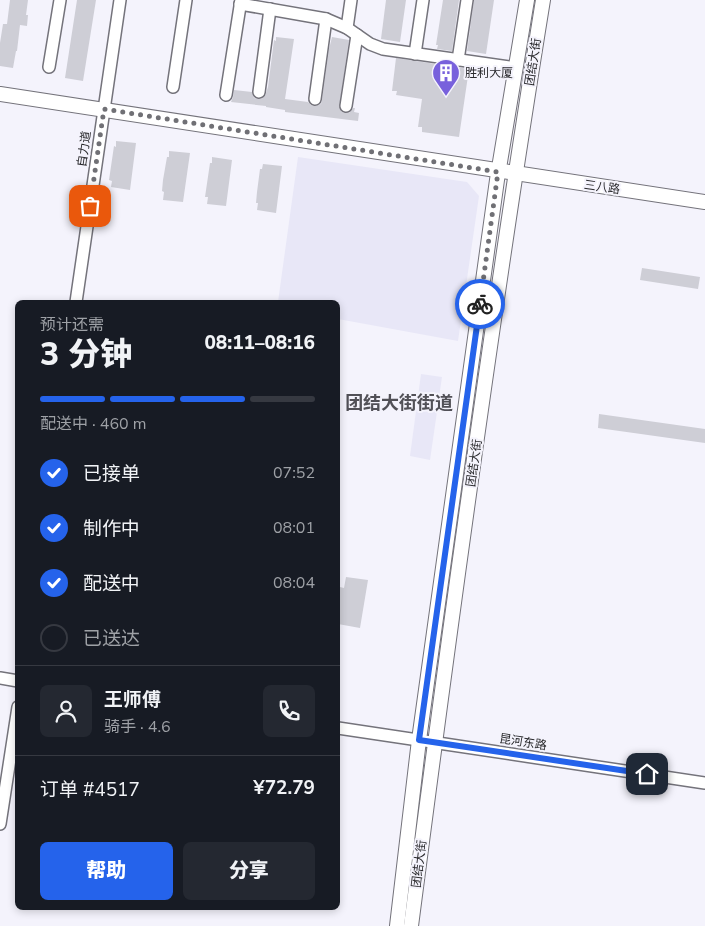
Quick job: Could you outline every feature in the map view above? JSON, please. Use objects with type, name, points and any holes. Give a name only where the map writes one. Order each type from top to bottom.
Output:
[{"type":"main road","name":"团结大街","points":[[397,926],[419,740],[498,172],[527,0]]},
{"type":"main road","name":"团结大街","points":[[411,926],[434,742],[515,174],[543,0]]},
{"type":"main road","name":"三八路","points":[[0,94],[498,172],[705,202]]},
{"type":"street","points":[[48,67],[60,0]]},
{"type":"street","name":"自力道","points":[[76,300],[120,0]]},
{"type":"street","points":[[173,87],[186,0]]},
{"type":"street","points":[[346,106],[352,32],[351,0]]},
{"type":"street","points":[[415,54],[422,0]]},
{"type":"street","points":[[458,60],[467,0]]},
{"type":"street","points":[[226,95],[240,2],[326,19],[383,49],[516,68]]},
{"type":"street","points":[[259,92],[270,9]]},
{"type":"street","points":[[315,99],[326,19]]},
{"type":"street","points":[[0,678],[15,680]]},
{"type":"street","points":[[0,824],[15,726]]},
{"type":"street","name":"昆河东路","points":[[340,728],[705,783]]},
{"type":"shaded area","points":[[298,157],[467,182],[479,196],[458,341],[340,319],[340,300],[278,300]]},
{"type":"shaded area","points":[[421,374],[442,377],[430,460],[410,456]]},
{"type":"building","points":[[10,0],[28,0],[27,26],[20,25],[13,68],[0,66],[0,43],[3,24],[7,24]]},
{"type":"building","points":[[77,0],[96,0],[83,81],[65,78]]},
{"type":"building","points":[[386,0],[406,0],[400,42],[381,39]]},
{"type":"building","points":[[443,0],[459,0],[452,51],[437,49],[438,45],[436,45]]},
{"type":"building","points":[[474,0],[494,0],[486,54],[467,51]]},
{"type":"building","points":[[276,37],[294,39],[285,99],[308,102],[314,106],[321,104],[332,37],[349,40],[339,108],[342,112],[349,113],[355,108],[354,112],[359,113],[358,121],[285,112],[285,110],[266,106],[231,102],[234,90],[252,92],[254,98],[258,99],[265,96]]},
{"type":"building","name":"胜利大厦","points":[[396,58],[469,69],[459,137],[422,132],[422,127],[418,127],[422,99],[396,95],[397,91],[392,91]]},
{"type":"building","points":[[116,141],[136,143],[130,190],[111,187],[112,181],[109,180]]},
{"type":"building","points":[[169,151],[190,153],[183,202],[163,200],[163,180]]},
{"type":"building","points":[[212,157],[232,160],[226,206],[207,204],[208,197],[205,197]]},
{"type":"building","points":[[263,164],[282,166],[276,213],[257,210],[258,203],[256,203],[260,169],[262,169]]},
{"type":"building","points":[[642,268],[700,277],[698,289],[640,280]]},
{"type":"building","points":[[599,414],[705,429],[705,443],[598,428]]},
{"type":"building","points":[[346,577],[368,580],[360,628],[340,624],[340,587],[344,588]]},
{"type":"way so far","points":[[90,206],[104,109],[498,172],[480,304]]},
{"type":"place","name":"胜利大厦","points":[[446,97]]},
{"type":"district","name":"团结大街街道","points":[[399,403]]},
{"type":"route","points":[[480,304],[419,740],[647,774]]}]
